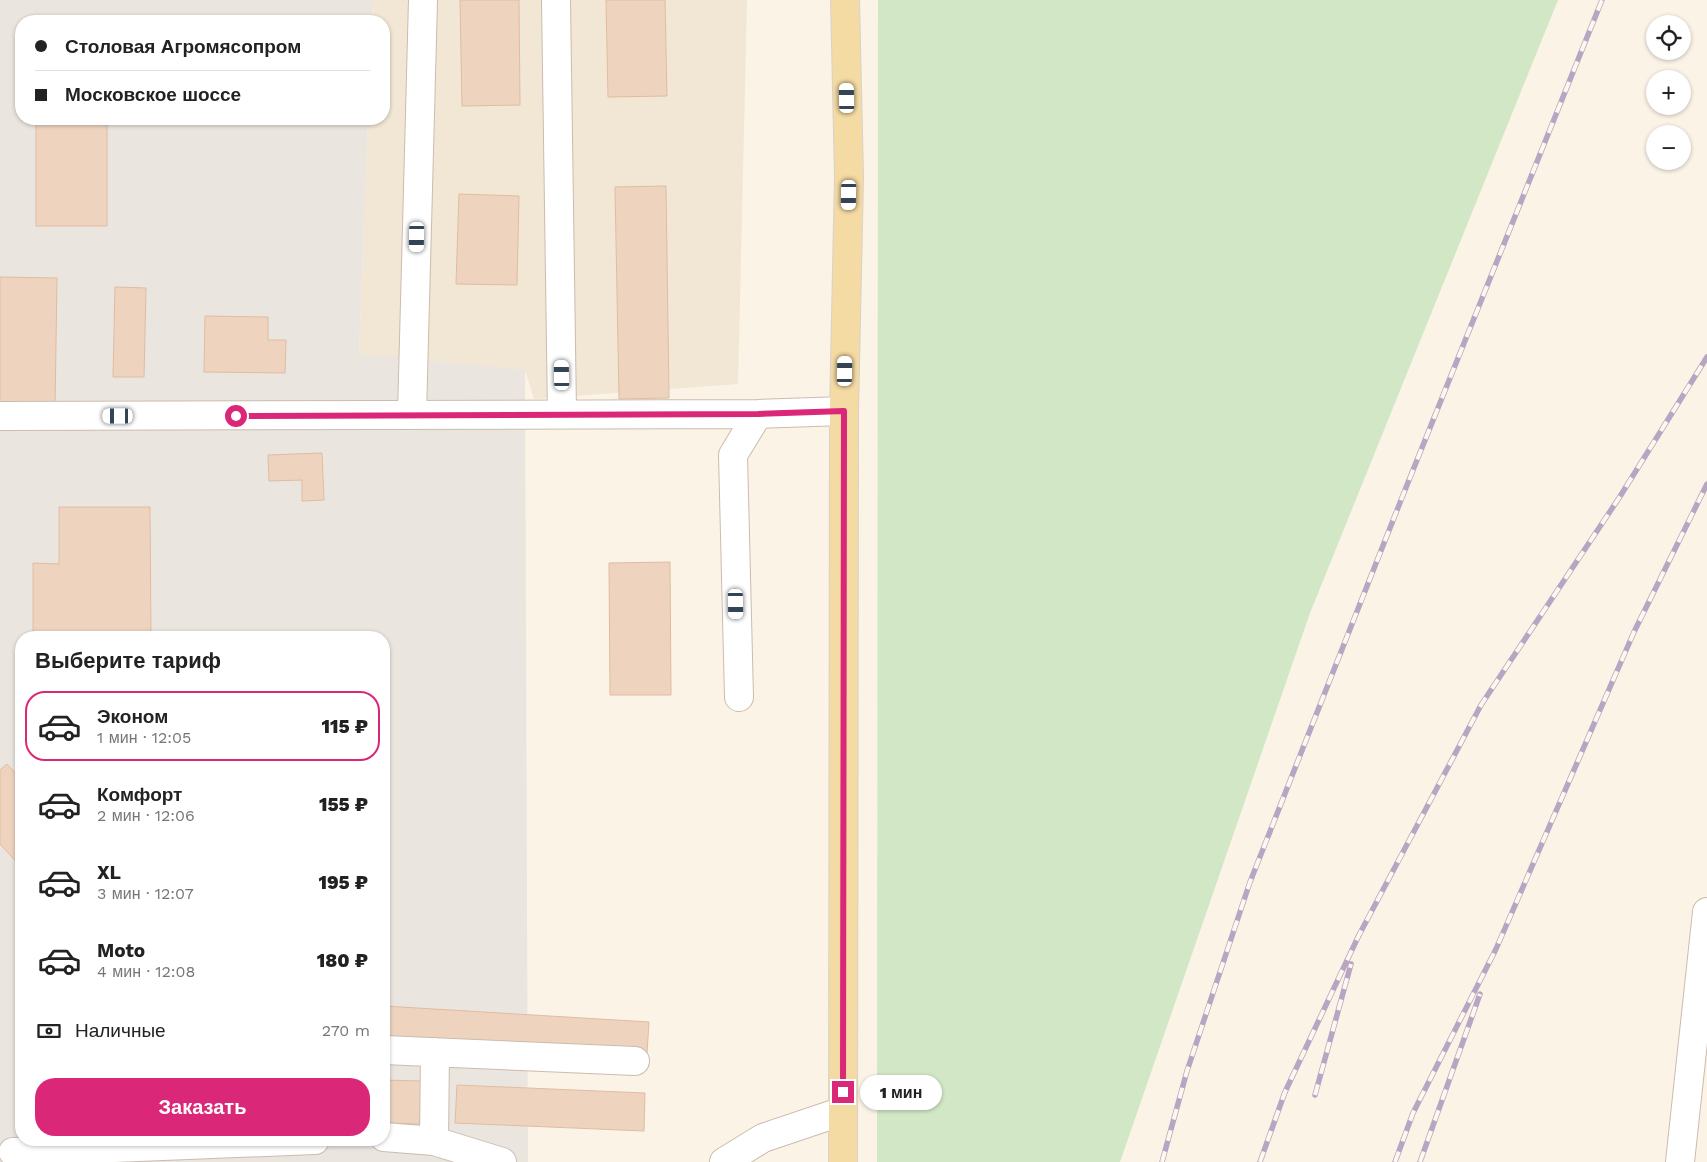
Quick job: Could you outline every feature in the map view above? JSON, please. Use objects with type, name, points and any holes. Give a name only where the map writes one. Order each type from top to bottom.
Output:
[{"type":"main road","points":[[843,1162],[844,411],[849,177],[845,0]]},
{"type":"street","points":[[412,415],[423,0]]},
{"type":"street","points":[[556,0],[562,414]]},
{"type":"street","points":[[0,416],[758,414],[844,411]]},
{"type":"street","points":[[739,697],[733,455],[758,414]]},
{"type":"street","points":[[1680,1162],[1707,912]]},
{"type":"street","points":[[390,1050],[636,1061]]},
{"type":"street","points":[[434,1141],[435,1052]]},
{"type":"street","points":[[724,1162],[763,1138],[843,1112]]},
{"type":"street","points":[[390,1137],[434,1141],[502,1162]]},
{"type":"street","points":[[13,1152],[164,1146]]},
{"type":"shaded area","points":[[0,0],[373,0],[372,15],[15,15],[15,125],[368,125],[359,354],[525,370],[528,1162],[0,1162]]},
{"type":"shaded area","points":[[373,0],[747,0],[738,384],[534,399],[525,370],[359,355],[368,125],[390,125],[390,15],[372,15]]},
{"type":"green space","points":[[878,0],[1558,0],[1310,613],[1120,1162],[877,1162]]},
{"type":"building","points":[[460,0],[519,0],[520,105],[462,106]]},
{"type":"building","points":[[606,0],[665,0],[667,96],[608,97]]},
{"type":"building","points":[[36,125],[107,125],[107,226],[36,226]]},
{"type":"building","points":[[666,186],[669,398],[619,399],[615,187]]},
{"type":"building","points":[[459,194],[519,196],[517,285],[456,284]]},
{"type":"building","points":[[0,277],[57,278],[55,408],[0,407]]},
{"type":"building","points":[[115,287],[146,288],[144,377],[113,377]]},
{"type":"building","points":[[205,316],[268,317],[268,340],[286,340],[285,373],[204,372]]},
{"type":"building","points":[[322,453],[324,500],[302,501],[302,480],[269,481],[268,455]]},
{"type":"building","points":[[59,507],[150,507],[151,631],[33,631],[33,563],[59,564]]},
{"type":"building","points":[[670,562],[671,695],[610,695],[609,563]]},
{"type":"building","points":[[7,764],[15,773],[15,860],[0,844],[0,770]]},
{"type":"building","points":[[390,1006],[649,1022],[647,1053],[390,1037]]},
{"type":"building","points":[[390,1080],[421,1081],[420,1124],[390,1123]]},
{"type":"building","points":[[457,1085],[645,1093],[644,1131],[455,1123]]},
{"type":"railway","points":[[1162,1162],[1187,1071],[1250,882],[1602,0]]},
{"type":"railway","points":[[1260,1162],[1285,1092],[1359,935],[1481,705],[1619,498],[1707,357]]},
{"type":"railway","points":[[1395,1162],[1413,1113],[1496,949],[1634,632],[1707,484]]},
{"type":"railway","points":[[1315,1095],[1351,964]]},
{"type":"railway","points":[[1420,1162],[1480,994]]},
{"type":"route","points":[[236,416],[758,414],[844,411],[843,1092]]}]
